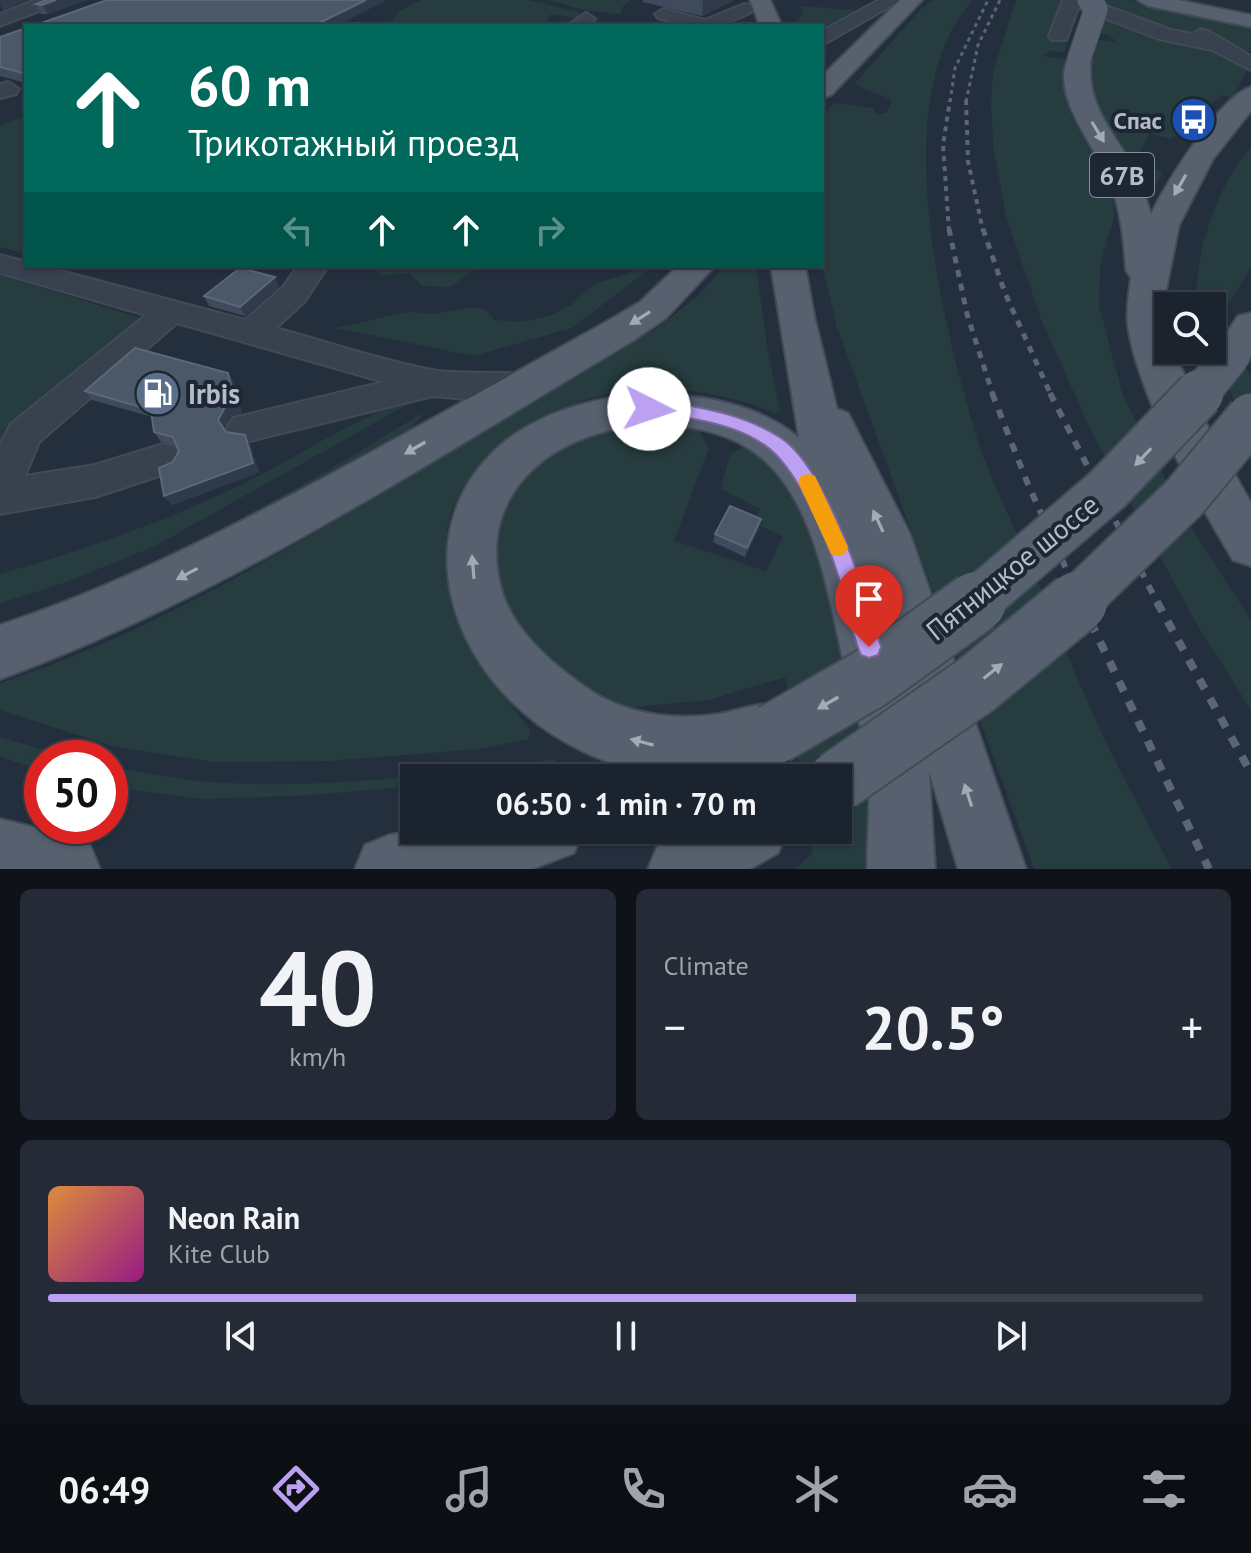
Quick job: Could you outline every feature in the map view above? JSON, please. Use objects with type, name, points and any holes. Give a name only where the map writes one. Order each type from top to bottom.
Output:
[{"type":"main road","points":[[824,88],[912,0]]},
{"type":"main road","name":"67B","points":[[1089,0],[1096,9],[1076,70],[1079,96],[1126,182],[1136,217],[1146,299]]},
{"type":"main road","points":[[1148,0],[1251,21]]},
{"type":"main road","points":[[1162,0],[1251,14]]},
{"type":"main road","points":[[1251,95],[1185,176],[1168,208],[1156,242],[1146,299],[1146,322],[1161,374],[1234,518],[1251,545]]},
{"type":"main road","points":[[0,652],[98,616],[165,586],[351,485],[653,310],[696,268]]},
{"type":"main road","points":[[788,268],[796,320],[811,377],[832,510],[898,761],[901,869]]},
{"type":"main road","name":"Пятницкое шоссе","points":[[713,764],[774,734],[868,679],[958,614],[1062,531],[1136,464],[1203,391],[1241,340]]},
{"type":"main road","points":[[811,377],[885,534],[992,869]]},
{"type":"main road","points":[[774,734],[695,747],[654,745],[601,730],[556,704],[507,657],[487,623],[473,577],[471,539],[481,505],[498,478],[519,456],[550,434],[586,417],[628,409],[670,409],[714,416],[777,444],[803,473],[847,570]]},
{"type":"main road","points":[[852,772],[913,734],[1006,660],[1111,569],[1186,495],[1251,417]]},
{"type":"main road","points":[[389,869],[477,853],[506,844]]},
{"type":"main road","points":[[682,869],[729,844]]},
{"type":"main road","points":[[0,852],[66,869]]},
{"type":"lane","points":[[4,26],[52,0]]},
{"type":"lane","points":[[726,0],[761,13]]},
{"type":"lane","points":[[824,38],[892,0]]},
{"type":"lane","points":[[1059,36],[1073,0],[1166,35],[1210,40],[1251,64]]},
{"type":"lane","points":[[715,24],[761,13]]},
{"type":"lane","points":[[664,14],[700,24]]},
{"type":"lane","points":[[0,264],[433,383],[489,388],[524,386]]},
{"type":"lane","points":[[251,333],[294,294],[312,268]]},
{"type":"lane","points":[[0,488],[24,434],[171,311]]},
{"type":"lane","points":[[246,428],[433,383]]},
{"type":"lane","points":[[0,497],[95,481],[163,459]]},
{"type":"green space","points":[[421,0],[529,0],[581,13],[576,18],[551,14],[546,24],[389,24],[399,11]]},
{"type":"green space","points":[[549,0],[631,0],[623,6],[620,14],[587,11]]},
{"type":"green space","points":[[934,0],[973,0],[946,42],[931,93],[926,151],[929,213],[937,276],[963,391],[988,469],[1088,703],[1172,869],[1034,869],[837,327],[823,268],[824,113],[834,103],[873,108],[876,115],[886,113],[892,101],[855,83],[922,8]]},
{"type":"green space","points":[[1016,0],[1062,0],[1050,37],[1068,40],[1064,52],[1049,51],[1042,56],[1066,60],[1065,93],[1110,185],[1115,213],[1100,265],[1099,306],[1123,396],[1186,520],[1251,620],[1251,710],[1198,626],[1092,433],[1041,319],[1006,216],[993,145],[991,104],[993,72]]},
{"type":"green space","points":[[1107,0],[1129,0],[1251,19],[1251,52],[1190,37],[1105,8]]},
{"type":"green space","points":[[801,6],[855,10],[824,28],[824,24],[794,24],[803,15]]},
{"type":"green space","points":[[1105,15],[1216,48],[1247,69],[1233,99],[1222,95],[1203,112],[1193,109],[1181,121],[1189,124],[1171,139],[1149,133],[1135,163],[1163,172],[1145,203],[1093,106],[1086,67],[1096,40],[1116,42],[1111,36],[1099,33]]},
{"type":"green space","points":[[24,117],[24,253],[0,247],[0,126]]},
{"type":"green space","points":[[1251,147],[1251,267],[1226,308],[1226,292],[1197,292],[1197,287],[1203,244],[1210,222],[1239,162]]},
{"type":"green space","points":[[374,268],[476,268],[450,287],[423,286],[409,273],[381,276]]},
{"type":"green space","points":[[639,268],[650,268],[572,328],[473,356],[336,328],[407,312],[434,314],[477,307],[488,312],[494,320],[521,322],[550,316],[571,305],[594,284]]},
{"type":"green space","points":[[723,268],[756,268],[780,411],[775,413],[719,396],[659,390],[600,396],[572,405],[545,418],[492,460],[465,487],[449,521],[447,564],[459,616],[482,663],[530,730],[529,739],[479,749],[329,761],[213,762],[128,749],[128,740],[93,740],[0,710],[0,683],[49,666],[143,625],[280,553],[660,326],[698,296]]},
{"type":"green space","points":[[0,275],[147,320],[0,440]]},
{"type":"green space","points":[[1226,347],[1251,375],[1251,434],[1217,364],[1226,364]]},
{"type":"green space","points":[[417,399],[155,546],[61,584],[0,603],[0,574],[94,545],[187,509],[247,482],[351,425]]},
{"type":"green space","points":[[424,412],[412,427],[165,571],[24,619],[161,563],[325,472]]},
{"type":"green space","points":[[631,421],[696,425],[709,448],[674,541],[766,571],[783,536],[753,523],[760,509],[721,489],[730,454],[745,446],[756,449],[781,470],[815,526],[872,748],[873,869],[795,869],[812,854],[811,844],[852,844],[852,764],[799,764],[785,677],[709,700],[634,707],[593,702],[510,622],[494,579],[496,512],[515,481],[545,454],[585,432]]},
{"type":"green space","points":[[0,737],[24,744],[24,764],[0,757]]},
{"type":"green space","points":[[554,759],[557,763],[556,764],[513,764]]},
{"type":"green space","points":[[128,770],[207,782],[337,782],[400,777],[400,787],[313,795],[203,799],[128,789]]},
{"type":"building","points":[[46,0],[56,0],[36,4]]},
{"type":"building","points":[[107,0],[366,0],[317,24],[39,24]]},
{"type":"building","points":[[24,29],[24,73],[0,67],[0,37]]},
{"type":"building","points":[[240,268],[275,277],[240,307],[204,296]]},
{"type":"building","points":[[135,348],[228,373],[236,404],[225,407],[218,420],[226,432],[245,435],[253,463],[164,496],[159,468],[173,462],[179,451],[173,437],[154,432],[151,410],[85,391]]},
{"type":"building","points":[[730,506],[761,519],[747,548],[715,534]]},
{"type":"railway","points":[[950,102],[955,68],[988,0]]},
{"type":"railway","points":[[966,102],[978,45],[1000,0]]},
{"type":"railway","points":[[949,231],[943,145],[950,100]]},
{"type":"railway","points":[[966,102],[968,161],[983,231]]},
{"type":"railway","points":[[949,229],[967,314],[993,395]]},
{"type":"railway","points":[[983,229],[1005,293],[1051,395]]},
{"type":"railway","points":[[992,393],[1027,482],[1082,604]]},
{"type":"railway","points":[[1051,395],[1158,604]]},
{"type":"railway","points":[[1081,602],[1209,869]]},
{"type":"railway","points":[[1157,602],[1251,773]]},
{"type":"slow traffic","points":[[808,482],[838,547]]},
{"type":"place","name":"Спас","points":[[1193,120]]},
{"type":"place","name":"Irbis","points":[[157,393]]},
{"type":"route","points":[[649,409],[714,416],[777,444],[803,473],[824,514],[847,570],[869,647]]}]
